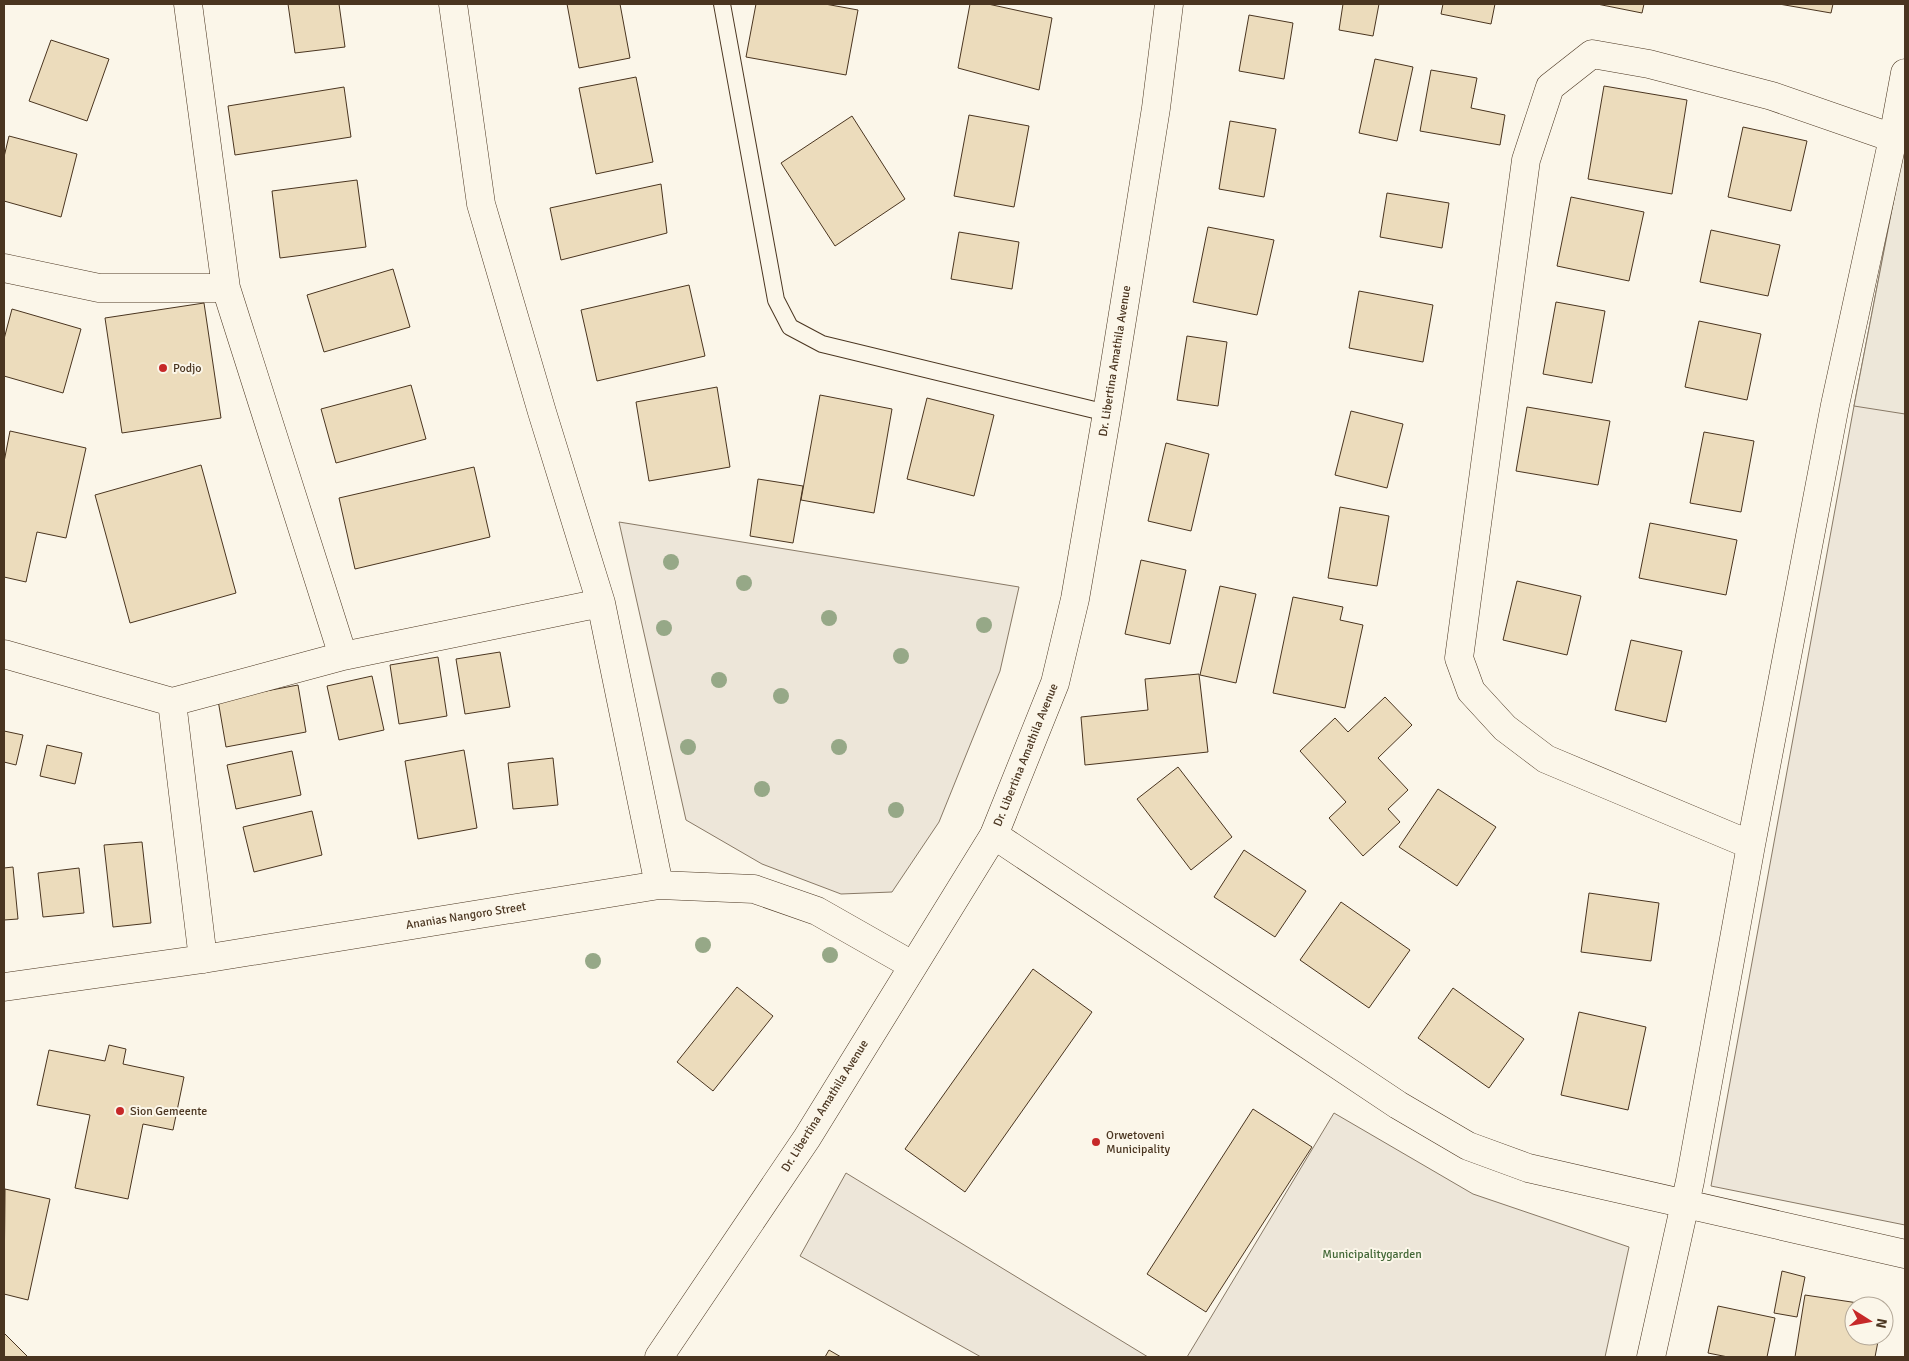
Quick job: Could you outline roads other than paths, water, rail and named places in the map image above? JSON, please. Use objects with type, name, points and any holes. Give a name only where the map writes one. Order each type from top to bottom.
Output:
[{"type":"street","points":[[188,4],[226,288],[343,656]]},
{"type":"street","points":[[453,4],[481,204],[601,603],[659,886]]},
{"type":"street","name":"Dr. Libertina Amathila Avenue","points":[[659,1357],[807,1138],[912,965],[994,835],[1055,683],[1075,599],[1107,413],[1156,108],[1169,4]]},
{"type":"street","points":[[1751,846],[1546,759],[1505,728],[1471,690],[1459,658],[1526,160],[1550,86],[1592,54],[1648,64],[1772,96],[1893,138]]},
{"type":"street","points":[[1651,1357],[1685,1205],[1834,405],[1893,138],[1905,73]]},
{"type":"street","points":[[4,268],[100,288],[226,288]]},
{"type":"street","points":[[4,654],[172,702],[343,656],[601,603]]},
{"type":"street","points":[[172,702],[203,958]]},
{"type":"street","points":[[994,835],[1398,1105],[1468,1146],[1528,1168],[1905,1254]]},
{"type":"street","name":"Ananias Nangoro Street","points":[[4,987],[203,958],[659,886],[754,889],[817,911],[912,965]]},
{"type":"lane","points":[[722,4],[776,300],[790,327],[822,344],[1107,413]]},
{"type":"place","name":"Podjo","points":[[163,368]]},
{"type":"place","name":"Sion Gemeente","points":[[120,1111]]},
{"type":"place","name":"Orwetoveni Municipality","points":[[1096,1142]]},
{"type":"park label","name":"Municipalitygarden","points":[[1372,1254]]}]
